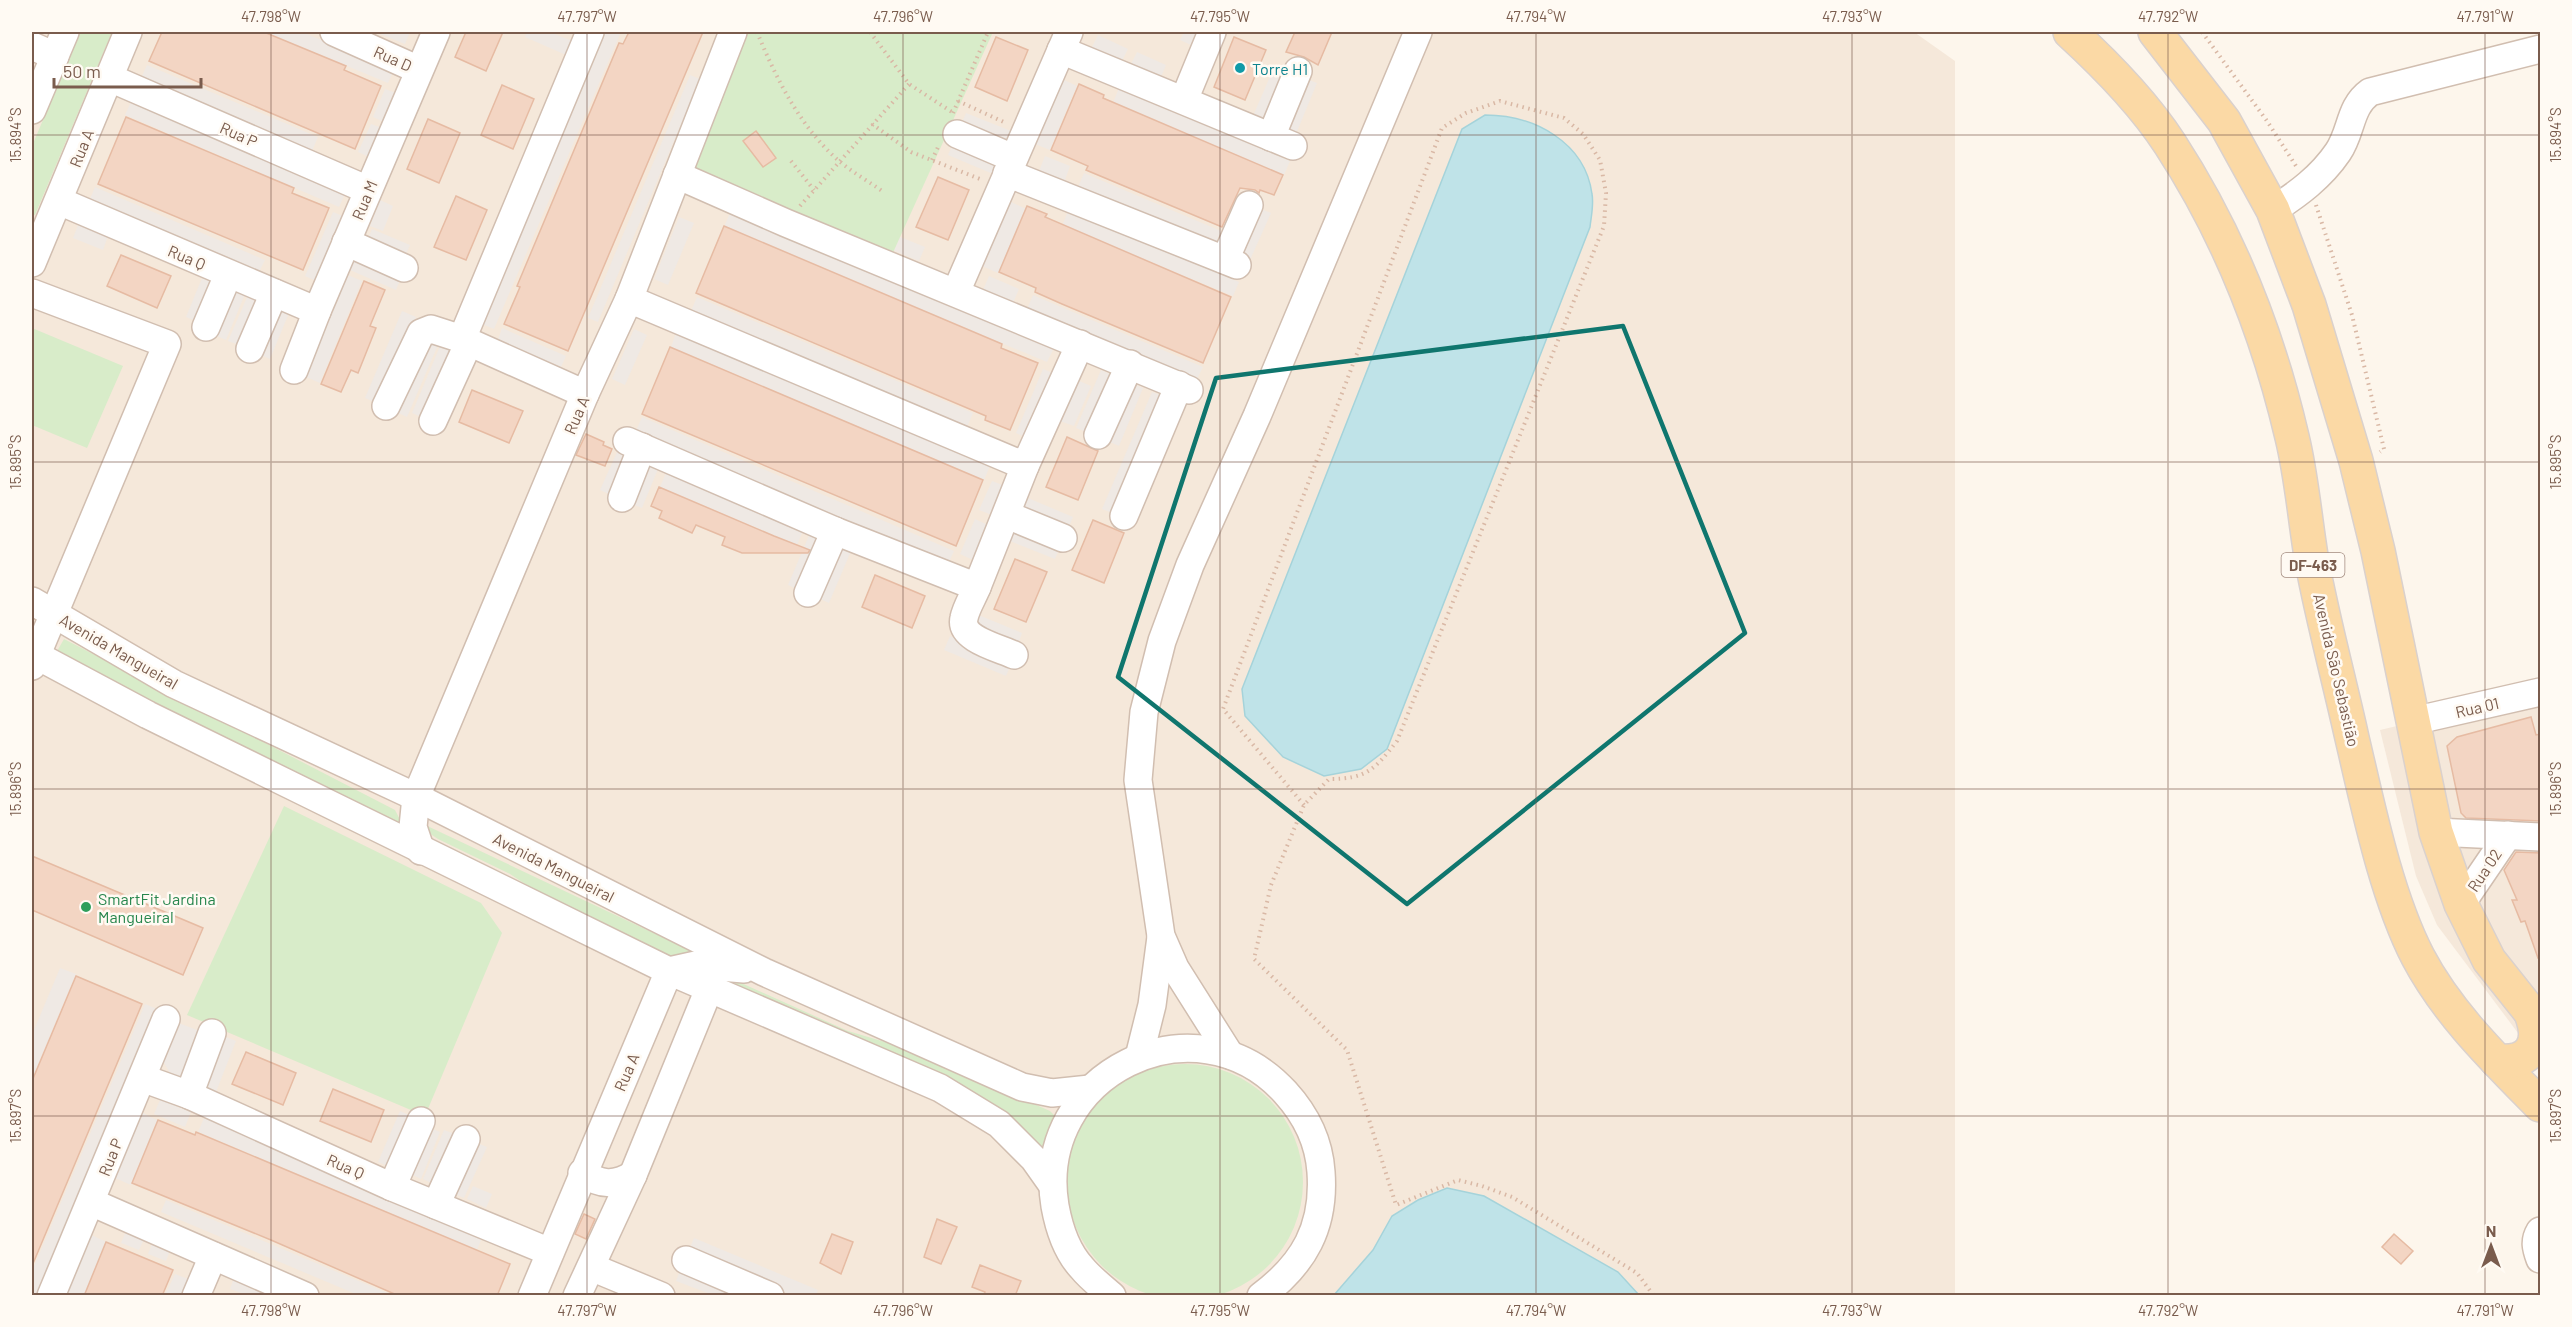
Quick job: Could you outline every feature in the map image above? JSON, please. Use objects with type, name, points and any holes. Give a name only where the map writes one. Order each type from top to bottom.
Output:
[{"type":"main road","name":"Avenida São Sebastião","points":[[2070,32],[2105,64],[2169,142],[2209,209],[2237,271],[2269,349],[2293,440],[2313,564],[2356,755],[2380,850],[2404,924],[2418,957],[2445,1001],[2497,1061],[2541,1105]]},
{"type":"main road","points":[[2155,32],[2224,121],[2273,210],[2309,305],[2356,461],[2378,551],[2436,832],[2461,904],[2489,960],[2536,1020],[2536,1044],[2530,1052],[2507,1062],[2497,1061]]},
{"type":"street","points":[[32,110],[43,51],[65,32]]},
{"type":"street","name":"Rua A","points":[[32,263],[128,32]]},
{"type":"street","name":"Rua D","points":[[334,32],[419,70]]},
{"type":"street","name":"Rua M","points":[[294,370],[436,32]]},
{"type":"street","name":"Rua A","points":[[421,851],[413,827],[416,797],[585,394],[629,299],[733,32]]},
{"type":"street","points":[[1184,100],[1212,32]]},
{"type":"street","points":[[1230,1055],[1175,968],[1161,936],[1138,780],[1144,712],[1162,640],[1190,565],[1257,416],[1418,32]]},
{"type":"street","points":[[433,421],[582,34]]},
{"type":"street","points":[[957,292],[1065,41],[1184,100],[1282,142],[1298,71]]},
{"type":"street","points":[[2273,210],[2308,187],[2338,152],[2346,137],[2354,110],[2361,99],[2370,92],[2386,86],[2541,49]]},
{"type":"street","name":"Rua P","points":[[110,78],[368,190]]},
{"type":"street","points":[[950,128],[1007,173],[1231,263],[1249,205]]},
{"type":"street","points":[[677,175],[786,223],[1184,387],[1124,516]]},
{"type":"street","name":"Rua Q","points":[[59,201],[317,311]]},
{"type":"street","points":[[346,242],[404,268]]},
{"type":"street","points":[[206,327],[228,274]]},
{"type":"street","points":[[250,349],[274,292]]},
{"type":"street","points":[[32,293],[167,344],[55,614],[33,658],[421,851],[669,971],[940,1088],[999,1124],[1034,1160],[1051,1183]]},
{"type":"street","points":[[629,299],[1025,466]]},
{"type":"street","points":[[386,406],[425,329],[465,341],[585,394]]},
{"type":"street","points":[[1014,655],[968,635],[963,619],[1025,466],[1080,344]]},
{"type":"street","points":[[1098,435],[1130,364]]},
{"type":"street","points":[[622,498],[634,444],[835,531],[977,587]]},
{"type":"street","points":[[1007,515],[1063,538]]},
{"type":"street","points":[[808,593],[835,531]]},
{"type":"street","name":"Avenida Mangueiral","points":[[32,601],[174,684],[416,797],[764,972],[1022,1087],[1052,1094],[1090,1089]]},
{"type":"street","points":[[148,715],[169,710],[175,702],[174,684]]},
{"type":"street","name":"Rua 01","points":[[2413,721],[2541,692]]},
{"type":"street","name":"Rua 02","points":[[2436,832],[2541,837]]},
{"type":"street","name":"Rua 02","points":[[2461,904],[2508,835]]},
{"type":"street","points":[[1139,1057],[1152,1005],[1161,936]]},
{"type":"street","points":[[669,971],[705,965],[764,972]]},
{"type":"street","name":"Rua A","points":[[532,1296],[669,971]]},
{"type":"street","points":[[577,1296],[633,1174],[709,989]]},
{"type":"street","name":"Rua P","points":[[51,1296],[166,1019]]},
{"type":"street","points":[[189,1095],[212,1033]]},
{"type":"street","points":[[1112,1296],[1081,1268],[1059,1228],[1051,1183],[1056,1149],[1069,1117],[1090,1089],[1113,1070],[1139,1057],[1185,1048],[1230,1055],[1270,1076],[1302,1110],[1320,1151],[1323,1197],[1311,1240],[1285,1278],[1261,1296]]},
{"type":"street","name":"Rua Q","points":[[142,1078],[189,1095],[392,1187],[550,1252]]},
{"type":"street","points":[[392,1187],[421,1121]]},
{"type":"street","points":[[436,1205],[466,1139]]},
{"type":"street","points":[[582,1173],[607,1184],[618,1183],[633,1174]]},
{"type":"street","points":[[91,1202],[304,1296]]},
{"type":"street","points":[[2541,1231],[2536,1238],[2536,1247],[2541,1259]]},
{"type":"street","points":[[196,1296],[213,1256]]},
{"type":"street","points":[[686,1260],[742,1290],[770,1296]]},
{"type":"street","points":[[591,1267],[661,1296]]},
{"type":"path","points":[[757,32],[774,74],[811,131],[839,161],[882,190]]},
{"type":"path","points":[[870,32],[909,84],[950,128]]},
{"type":"path","points":[[932,160],[950,128],[958,101],[988,32]]},
{"type":"path","points":[[2202,32],[2267,121],[2308,187],[2322,219],[2352,315],[2384,449]]},
{"type":"path","points":[[786,223],[909,84]]},
{"type":"path","points":[[958,101],[1025,132]]},
{"type":"path","points":[[1304,805],[1223,710],[1442,128],[1466,113],[1500,101],[1564,118],[1583,134],[1600,160],[1606,193],[1604,226],[1397,741],[1377,767],[1350,779],[1329,779],[1304,805],[1271,885],[1254,959],[1347,1050],[1396,1205],[1458,1180],[1512,1197],[1637,1273],[1654,1296]]},
{"type":"path","points":[[872,124],[911,152],[932,160],[1007,173]]},
{"type":"path","points":[[791,161],[814,190]]},
{"type":"highlighted area","points":[[1623,326],[1745,633],[1407,904],[1118,677],[1216,378]]},
{"type":"shaded area","points":[[32,32],[1914,32],[1955,61],[1955,1295],[32,1295]]},
{"type":"shaded area","points":[[265,32],[302,32],[394,70],[388,83]]},
{"type":"shaded area","points":[[375,32],[410,32],[405,44]]},
{"type":"shaded area","points":[[527,32],[550,32],[572,41],[566,55],[525,37]]},
{"type":"shaded area","points":[[606,32],[621,32],[494,329],[482,324]]},
{"type":"shaded area","points":[[1184,32],[1197,32],[1191,45],[1180,40]]},
{"type":"shaded area","points":[[1098,35],[1128,49],[1122,61],[1092,47]]},
{"type":"shaded area","points":[[1137,52],[1166,65],[1161,77],[1131,64]]},
{"type":"shaded area","points":[[147,65],[318,137],[312,151],[141,78]]},
{"type":"shaded area","points":[[1275,65],[1289,71],[1266,122],[1253,116]]},
{"type":"shaded area","points":[[690,75],[700,79],[598,322],[588,318]]},
{"type":"shaded area","points":[[1304,78],[1317,83],[1296,134],[1282,129]]},
{"type":"shaded area","points":[[1062,79],[1077,86],[1050,150],[1035,144]]},
{"type":"shaded area","points":[[1119,88],[1290,161],[1284,175],[1113,103]]},
{"type":"shaded area","points":[[385,89],[396,93],[384,122],[373,117]]},
{"type":"shaded area","points":[[131,102],[345,194],[339,207],[125,115]]},
{"type":"shaded area","points":[[966,113],[1011,131],[1005,145],[960,127]]},
{"type":"shaded area","points":[[371,124],[382,128],[369,157],[358,152]]},
{"type":"shaded area","points":[[954,141],[999,160],[993,174],[948,155]]},
{"type":"shaded area","points":[[1045,156],[1070,166],[1065,180],[1039,171]]},
{"type":"shaded area","points":[[1084,173],[1221,231],[1215,245],[1078,187]]},
{"type":"shaded area","points":[[95,187],[265,260],[259,272],[90,199]]},
{"type":"shaded area","points":[[380,200],[393,206],[383,231],[370,226]]},
{"type":"shaded area","points":[[1011,202],[1026,209],[998,273],[982,266]]},
{"type":"shaded area","points":[[1256,207],[1271,213],[1250,260],[1236,253]]},
{"type":"shaded area","points":[[1068,211],[1239,282],[1233,296],[1062,226]]},
{"type":"shaded area","points":[[333,212],[345,217],[316,281],[305,276]]},
{"type":"shaded area","points":[[730,213],[1054,348],[1047,362],[724,227]]},
{"type":"shaded area","points":[[679,217],[694,223],[668,285],[654,279]]},
{"type":"shaded area","points":[[856,219],[925,247],[919,261],[850,233]]},
{"type":"shaded area","points":[[78,225],[108,236],[103,250],[73,238]]},
{"type":"shaded area","points":[[372,229],[410,245],[404,259],[366,243]]},
{"type":"shaded area","points":[[356,256],[402,275],[396,290],[350,270]]},
{"type":"shaded area","points":[[348,275],[362,281],[320,383],[306,377]]},
{"type":"shaded area","points":[[989,276],[1019,289],[1013,303],[983,290]]},
{"type":"shaded area","points":[[202,278],[216,284],[200,323],[186,317]]},
{"type":"shaded area","points":[[231,289],[245,294],[226,340],[212,334]]},
{"type":"shaded area","points":[[248,295],[261,301],[242,346],[228,341]]},
{"type":"shaded area","points":[[1033,295],[1203,367],[1196,381],[1027,309]]},
{"type":"shaded area","points":[[697,297],[973,413],[967,427],[691,311]]},
{"type":"shaded area","points":[[276,308],[289,313],[270,359],[256,353]]},
{"type":"shaded area","points":[[402,311],[416,317],[379,404],[365,398]]},
{"type":"shaded area","points":[[502,328],[566,356],[561,367],[498,340]]},
{"type":"shaded area","points":[[634,329],[647,335],[625,385],[612,379]]},
{"type":"shaded area","points":[[427,333],[441,338],[407,417],[394,411]]},
{"type":"shaded area","points":[[676,333],[990,466],[984,480],[671,347]]},
{"type":"shaded area","points":[[440,346],[454,353],[426,419],[412,413]]},
{"type":"shaded area","points":[[1043,369],[1053,373],[1025,437],[1016,433]]},
{"type":"shaded area","points":[[1101,370],[1114,376],[1089,433],[1076,428]]},
{"type":"shaded area","points":[[1077,380],[1091,386],[1074,426],[1060,421]]},
{"type":"shaded area","points":[[1129,382],[1143,388],[1119,446],[1105,440]]},
{"type":"shaded area","points":[[1152,392],[1166,397],[1115,514],[1102,509]]},
{"type":"shaded area","points":[[642,417],[954,551],[948,564],[636,431]]},
{"type":"shaded area","points":[[617,452],[630,458],[613,496],[600,490]]},
{"type":"shaded area","points":[[645,464],[658,469],[642,508],[629,503]]},
{"type":"shaded area","points":[[666,473],[803,531],[797,545],[660,487]]},
{"type":"shaded area","points":[[992,481],[1005,486],[992,515],[979,510]]},
{"type":"shaded area","points":[[1028,498],[1073,517],[1067,531],[1022,512]]},
{"type":"shaded area","points":[[975,519],[988,525],[973,560],[960,554]]},
{"type":"shaded area","points":[[1015,526],[1061,545],[1055,559],[1010,541]]},
{"type":"shaded area","points":[[810,533],[823,539],[801,591],[788,585]]},
{"type":"shaded area","points":[[838,545],[851,551],[829,603],[816,597]]},
{"type":"shaded area","points":[[976,614],[1022,633],[1017,647],[970,628]]},
{"type":"shaded area","points":[[950,636],[1012,662],[1006,676],[944,650]]},
{"type":"shaded area","points":[[2540,692],[2540,1056],[2518,1033],[2437,925],[2416,876],[2380,730]]},
{"type":"shaded area","points":[[60,968],[76,974],[32,1079],[32,1035]]},
{"type":"shaded area","points":[[145,1004],[157,1009],[36,1295],[32,1296],[32,1271]]},
{"type":"shaded area","points":[[176,1022],[205,1033],[186,1080],[171,1075],[163,1061]]},
{"type":"shaded area","points":[[221,1035],[236,1041],[216,1092],[200,1086]]},
{"type":"shaded area","points":[[160,1100],[191,1112],[185,1127],[154,1114]]},
{"type":"shaded area","points":[[400,1111],[414,1117],[392,1168],[378,1162]]},
{"type":"shaded area","points":[[143,1113],[159,1121],[131,1185],[115,1178]]},
{"type":"shaded area","points":[[204,1118],[483,1235],[477,1250],[198,1132]]},
{"type":"shaded area","points":[[426,1126],[440,1132],[421,1179],[406,1172]]},
{"type":"shaded area","points":[[444,1130],[458,1135],[437,1186],[423,1179]]},
{"type":"shaded area","points":[[472,1141],[487,1147],[464,1198],[450,1192]]},
{"type":"shaded area","points":[[473,1186],[492,1194],[486,1208],[467,1199]]},
{"type":"shaded area","points":[[166,1200],[392,1295],[358,1295],[161,1212]]},
{"type":"shaded area","points":[[127,1229],[145,1237],[139,1250],[121,1243]]},
{"type":"shaded area","points":[[91,1235],[107,1242],[84,1295],[65,1296]]},
{"type":"shaded area","points":[[694,1238],[818,1290],[816,1295],[792,1295],[688,1252]]},
{"type":"shaded area","points":[[153,1241],[171,1248],[166,1261],[148,1254]]},
{"type":"shaded area","points":[[682,1266],[727,1285],[724,1295],[713,1295],[676,1281]]},
{"type":"shaded area","points":[[175,1274],[188,1279],[181,1295],[165,1295]]},
{"type":"shaded area","points":[[235,1275],[286,1295],[247,1295],[230,1289]]},
{"type":"green space","points":[[80,32],[112,32],[35,215],[32,214],[32,146]]},
{"type":"green space","points":[[742,32],[993,32],[891,257],[690,166]]},
{"type":"green space","points":[[32,328],[123,366],[87,448],[32,425]]},
{"type":"green space","points":[[64,639],[395,810],[407,833],[56,653]]},
{"type":"green space","points":[[284,806],[481,903],[502,933],[425,1116],[187,1015]]},
{"type":"green space","points":[[421,823],[700,955],[678,960],[566,911],[510,874],[438,839]]},
{"type":"green space","points":[[698,971],[715,973],[739,982],[848,1031],[912,1050],[1050,1111],[1055,1116],[1041,1150],[1013,1120],[986,1099]]},
{"type":"green space","points":[[1185,1064],[1230,1073],[1260,1091],[1276,1107],[1289,1127],[1298,1148],[1303,1182],[1294,1227],[1276,1257],[1260,1273],[1240,1286],[1219,1295],[1185,1300],[1140,1291],[1110,1273],[1094,1257],[1081,1237],[1072,1216],[1067,1182],[1076,1137],[1094,1107],[1110,1091],[1130,1078],[1151,1069]]},
{"type":"water","points":[[1485,115],[1503,116],[1539,126],[1568,146],[1579,160],[1587,176],[1593,198],[1590,227],[1387,749],[1361,769],[1324,776],[1283,757],[1245,716],[1242,689],[1462,129]]},
{"type":"water","points":[[1447,1188],[1484,1196],[1618,1272],[1639,1295],[1334,1295],[1373,1250],[1392,1216],[1418,1200]]},
{"type":"building","points":[[162,32],[264,32],[346,66],[344,70],[381,86],[355,149],[149,61]]},
{"type":"building","points":[[466,32],[503,32],[486,71],[455,57]]},
{"type":"building","points":[[629,32],[703,32],[568,351],[504,324],[520,287],[517,286],[619,43],[623,44]]},
{"type":"building","points":[[1295,32],[1332,32],[1318,65],[1304,57],[1286,52]]},
{"type":"building","points":[[996,37],[1028,50],[1007,101],[975,87]]},
{"type":"building","name":"Torre H1","points":[[1234,37],[1266,50],[1245,100],[1214,87]]},
{"type":"building","points":[[1079,84],[1104,95],[1103,98],[1283,175],[1274,195],[1260,190],[1259,193],[1255,190],[1240,188],[1222,227],[1086,170],[1088,166],[1051,150]]},
{"type":"building","points":[[502,85],[534,99],[513,149],[481,135]]},
{"type":"building","points":[[126,117],[294,188],[292,193],[329,208],[303,270],[98,184]]},
{"type":"building","points":[[428,119],[460,133],[439,183],[407,169]]},
{"type":"building","points":[[756,131],[776,158],[763,167],[743,141]]},
{"type":"building","points":[[938,177],[969,190],[948,240],[916,227]]},
{"type":"building","points":[[456,196],[487,210],[466,260],[434,247]]},
{"type":"building","points":[[1027,206],[1047,214],[1045,217],[1231,297],[1203,363],[1035,292],[1036,288],[999,272]]},
{"type":"building","points":[[724,226],[1002,344],[1001,348],[1038,363],[1010,430],[985,420],[986,416],[696,293]]},
{"type":"building","points":[[121,255],[171,276],[157,308],[107,286]]},
{"type":"building","points":[[364,281],[385,290],[370,326],[376,328],[358,373],[351,370],[341,392],[321,384]]},
{"type":"building","points":[[670,347],[983,480],[956,546],[642,414]]},
{"type":"building","points":[[472,390],[523,411],[509,443],[459,422]]},
{"type":"building","points":[[586,434],[604,442],[603,445],[612,449],[605,466],[576,455]]},
{"type":"building","points":[[1067,437],[1098,451],[1078,500],[1046,487]]},
{"type":"building","points":[[659,487],[810,550],[808,553],[742,553],[722,545],[725,537],[696,525],[692,533],[659,518],[662,511],[651,506]]},
{"type":"building","points":[[1093,520],[1124,533],[1104,583],[1072,570]]},
{"type":"building","points":[[1015,559],[1047,572],[1026,622],[994,609]]},
{"type":"building","points":[[875,575],[925,596],[912,628],[862,607]]},
{"type":"building","points":[[2531,717],[2536,735],[2541,734],[2541,821],[2466,818],[2461,813],[2447,746],[2457,737]]},
{"type":"building","points":[[2516,852],[2541,853],[2541,957],[2538,958],[2525,921],[2521,922],[2512,900],[2517,900],[2504,870]]},
{"type":"building","points":[[32,856],[203,928],[183,975],[32,910]]},
{"type":"building","points":[[76,976],[142,1004],[32,1266],[32,1081]]},
{"type":"building","points":[[246,1052],[296,1073],[283,1105],[232,1084]]},
{"type":"building","points":[[333,1089],[384,1110],[371,1142],[320,1121]]},
{"type":"building","points":[[158,1120],[195,1135],[196,1132],[510,1264],[497,1296],[399,1296],[132,1183]]},
{"type":"building","points":[[584,1214],[595,1219],[586,1239],[575,1234]]},
{"type":"building","points":[[937,1219],[957,1227],[941,1264],[924,1257]]},
{"type":"building","points":[[832,1234],[853,1242],[841,1274],[820,1263]]},
{"type":"building","points":[[2394,1234],[2413,1251],[2401,1264],[2382,1247]]},
{"type":"building","points":[[106,1242],[173,1270],[162,1296],[84,1296]]},
{"type":"building","points":[[980,1265],[1021,1281],[1015,1296],[984,1296],[985,1292],[972,1287]]},
{"type":"place","name":"Torre H1","points":[[1240,68]]},
{"type":"place","name":"SmartFit Jardina Mangueiral","points":[[86,907]]}]
